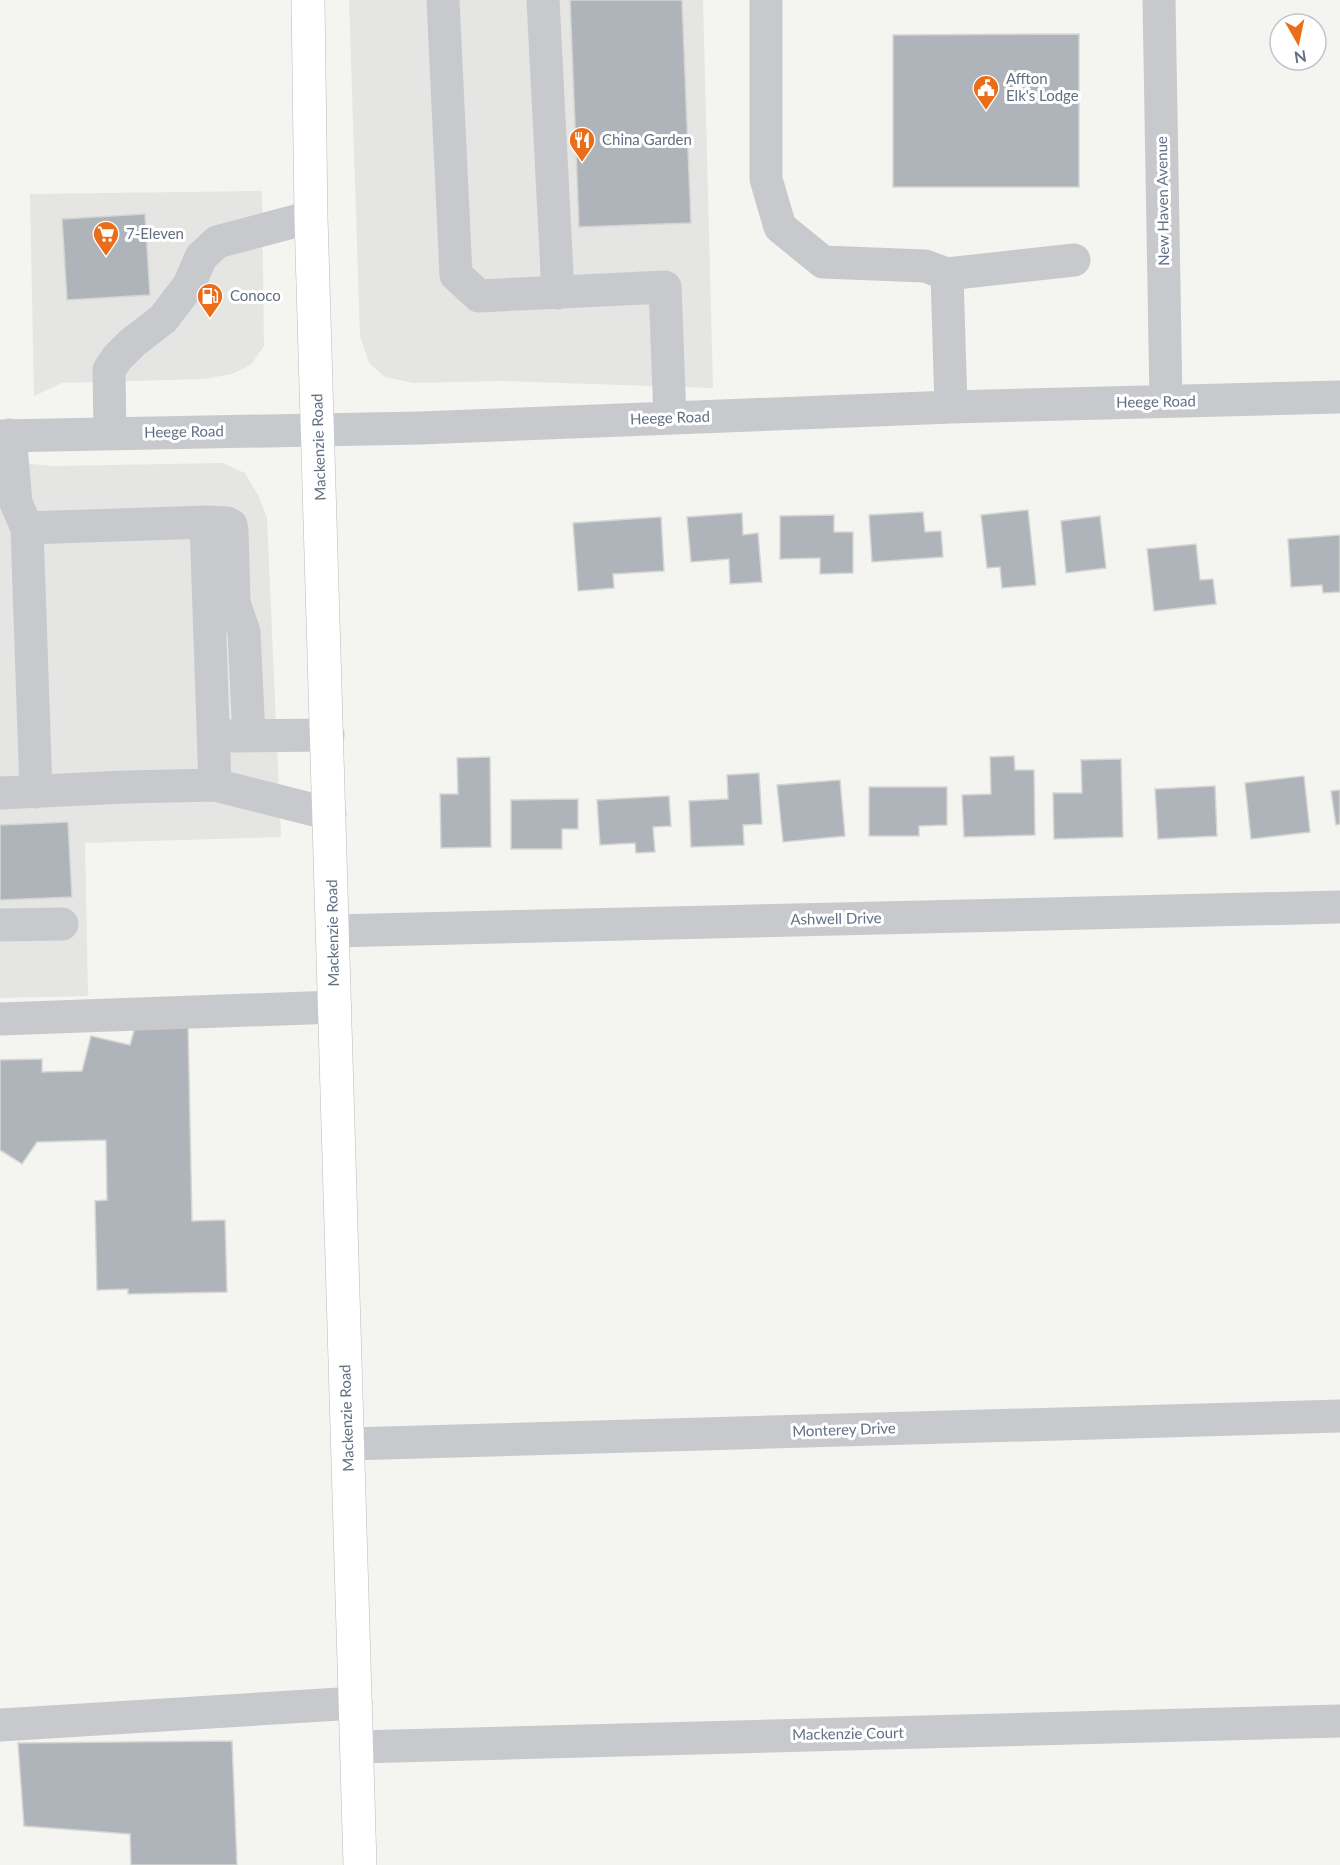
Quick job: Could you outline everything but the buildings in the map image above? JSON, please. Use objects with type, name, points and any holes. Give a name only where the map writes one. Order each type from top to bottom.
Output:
[{"type":"main road","name":"Mackenzie Road","points":[[308,0],[311,217],[360,1865]]},
{"type":"street","points":[[443,0],[456,275],[479,296],[664,287],[670,418]]},
{"type":"street","points":[[543,0],[558,293]]},
{"type":"street","points":[[766,0],[766,179],[780,227],[823,262],[925,266],[947,274],[1074,260]]},
{"type":"street","name":"New Haven Avenue","points":[[1159,0],[1166,401]]},
{"type":"street","points":[[110,433],[109,370],[117,358],[163,319],[189,285],[201,257],[217,242],[311,217]]},
{"type":"street","points":[[947,274],[951,407]]},
{"type":"street","name":"Heege Road","points":[[5,436],[319,430],[951,407],[1340,397]]},
{"type":"street","points":[[5,436],[14,512],[36,792]]},
{"type":"street","points":[[14,512],[231,525],[234,603],[244,632],[249,736]]},
{"type":"street","points":[[206,522],[215,785]]},
{"type":"street","points":[[214,736],[328,735]]},
{"type":"street","points":[[0,794],[215,785],[330,814]]},
{"type":"street","name":"Ashwell Drive","points":[[332,931],[1340,907]]},
{"type":"street","points":[[0,925],[62,924]]},
{"type":"street","points":[[0,1019],[334,1007]]},
{"type":"street","name":"Monterey Drive","points":[[348,1444],[1340,1416]]},
{"type":"street","points":[[0,1725],[356,1703]]},
{"type":"street","name":"Mackenzie Court","points":[[357,1747],[1340,1721]]},
{"type":"shaded area","points":[[349,0],[703,0],[713,388],[501,381],[414,383],[385,377],[369,363],[360,336]]},
{"type":"shaded area","points":[[262,191],[264,346],[251,365],[232,374],[204,379],[62,383],[34,396],[30,194]]},
{"type":"shaded area","points":[[0,461],[54,466],[222,463],[245,473],[259,497],[267,518],[281,837],[85,843],[88,996],[0,998]]},
{"type":"place","name":"Affton Elk's Lodge","points":[[986,111]]},
{"type":"place","name":"China Garden","points":[[582,163]]},
{"type":"place","name":"7-Eleven","points":[[106,257]]},
{"type":"place","name":"Conoco","points":[[210,319]]}]
